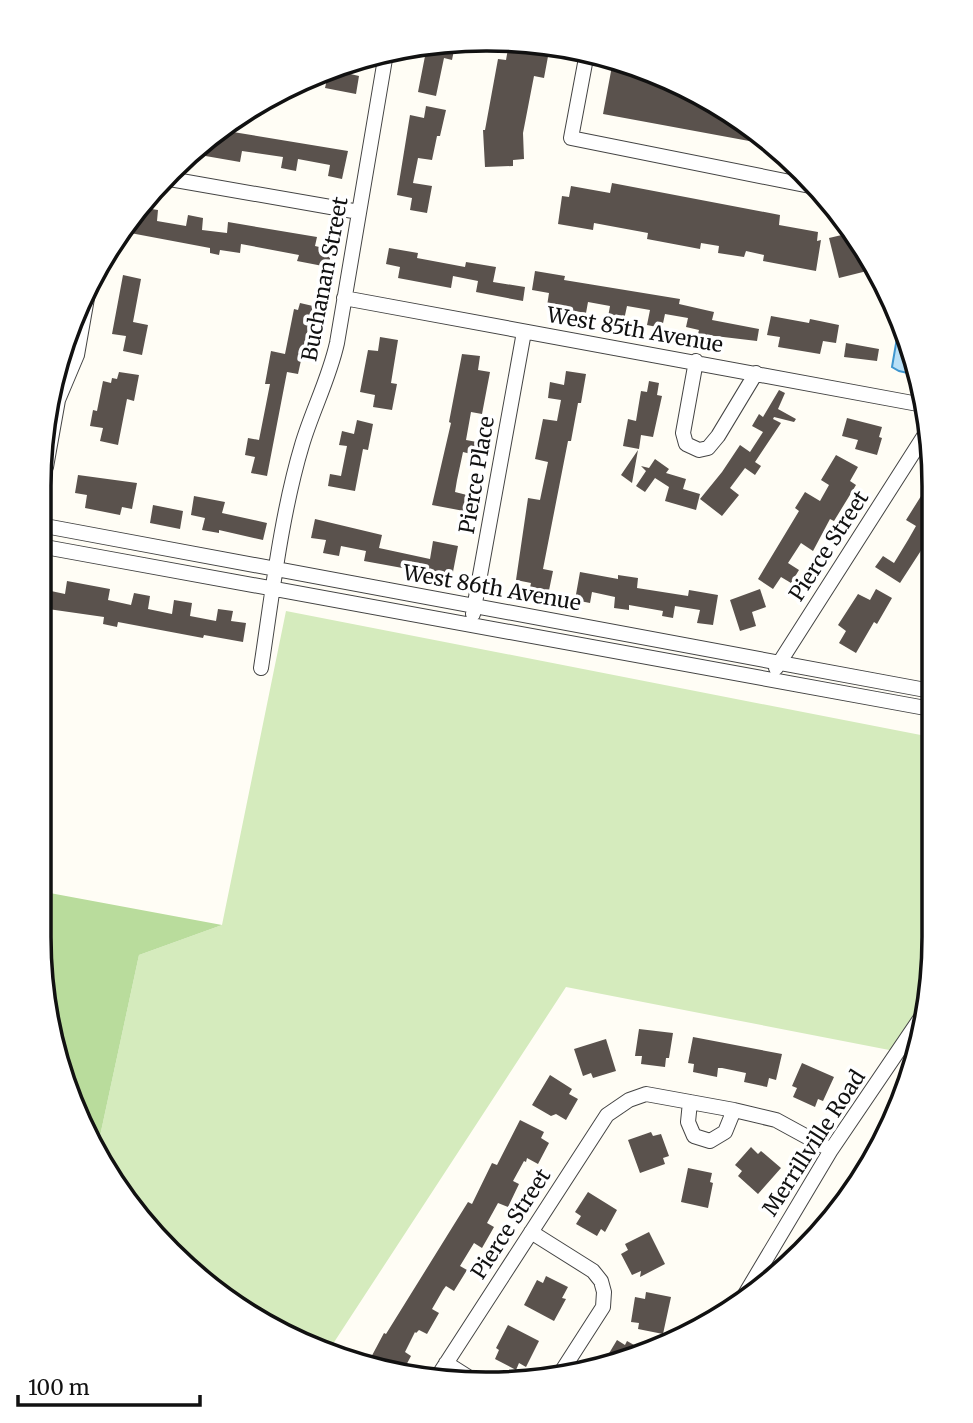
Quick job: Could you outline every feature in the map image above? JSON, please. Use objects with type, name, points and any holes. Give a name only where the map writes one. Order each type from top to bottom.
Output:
[{"type":"street","points":[[585,62],[571,138],[801,184]]},
{"type":"street","name":"Buchanan Street","points":[[261,668],[276,570],[296,468],[302,443],[333,362],[384,63]]},
{"type":"street","points":[[176,180],[359,212]]},
{"type":"street","name":"West 85th Avenue","points":[[344,298],[914,403]]},
{"type":"street","points":[[61,392],[77,355],[82,324]]},
{"type":"street","name":"Pierce Place","points":[[471,625],[524,332]]},
{"type":"street","points":[[696,361],[684,433],[686,444],[699,450],[708,448],[718,436],[756,373]]},
{"type":"street","name":"Pierce Street","points":[[769,679],[920,442]]},
{"type":"street","name":"West 86th Avenue","points":[[51,527],[922,689]]},
{"type":"street","name":"West 86th Avenue","points":[[51,548],[922,707]]},
{"type":"street","name":"Merrillville Road","points":[[753,1281],[831,1150],[912,1031]]},
{"type":"street","name":"Pierce Street","points":[[442,1370],[607,1115],[629,1100],[646,1094],[690,1102]]},
{"type":"street","points":[[734,1110],[725,1132],[710,1141],[694,1136],[688,1122],[690,1102],[734,1110],[776,1120],[831,1150]]},
{"type":"street","points":[[531,1232],[593,1270],[601,1281],[604,1292],[603,1307],[566,1365]]},
{"type":"street","points":[[446,1363],[459,1371]]},
{"type":"green space","points":[[286,611],[922,735],[921,965],[919,993],[906,1053],[566,987],[333,1344],[269,1314],[244,1299],[199,1264],[178,1245],[141,1202],[124,1179],[100,1137],[139,955],[222,925]]},
{"type":"green space","points":[[51,893],[222,925],[139,955],[100,1137],[74,1077],[59,1022],[52,965]]},
{"type":"water","points":[[897,340],[907,373],[892,367]]},
{"type":"building","points":[[454,52],[452,60],[444,58],[436,96],[418,92],[425,55]]},
{"type":"building","points":[[507,52],[548,55],[544,78],[534,76],[523,133],[524,159],[513,160],[513,166],[485,167],[483,130],[498,59],[506,60]]},
{"type":"building","points":[[611,70],[679,96],[729,124],[753,142],[603,114]]},
{"type":"building","points":[[346,74],[359,76],[356,94],[325,88],[326,82]]},
{"type":"building","points":[[426,106],[446,110],[432,160],[418,158],[413,183],[432,186],[427,213],[410,210],[412,198],[397,195],[410,115],[424,118]]},
{"type":"building","points":[[233,132],[348,151],[342,179],[328,176],[330,165],[298,159],[296,171],[281,168],[283,157],[242,151],[240,162],[203,156]]},
{"type":"building","points":[[612,183],[780,215],[779,225],[818,232],[817,241],[821,240],[816,271],[763,261],[764,255],[746,251],[744,257],[718,253],[719,246],[701,243],[700,249],[647,239],[648,233],[594,223],[593,230],[558,224],[562,196],[569,197],[571,186],[610,193]]},
{"type":"building","points":[[151,209],[158,210],[157,221],[186,226],[188,215],[203,218],[202,230],[227,233],[228,222],[317,237],[315,246],[332,250],[328,267],[297,261],[299,255],[241,244],[240,253],[220,250],[219,255],[210,253],[210,248],[132,233]]},
{"type":"building","points":[[842,235],[865,271],[839,278],[829,238]]},
{"type":"building","points":[[389,248],[418,253],[417,258],[465,267],[466,262],[496,267],[493,282],[525,287],[523,301],[476,292],[478,281],[453,276],[451,288],[398,278],[400,267],[386,264]]},
{"type":"building","points":[[535,271],[565,276],[564,280],[680,299],[679,304],[714,312],[712,320],[759,329],[757,341],[698,334],[699,330],[686,327],[688,318],[665,314],[662,328],[647,325],[650,310],[627,306],[624,320],[608,317],[610,306],[588,302],[586,313],[547,306],[549,293],[532,290]]},
{"type":"building","points":[[123,275],[141,279],[133,322],[148,325],[142,355],[123,351],[126,336],[112,334]]},
{"type":"building","points":[[300,303],[313,306],[298,374],[287,372],[267,476],[251,473],[255,457],[245,455],[248,438],[259,440],[270,384],[265,384],[271,351],[285,354],[294,309],[298,310]]},
{"type":"building","points":[[771,316],[809,323],[810,319],[839,325],[836,343],[823,341],[820,354],[778,347],[780,337],[767,335]]},
{"type":"building","points":[[380,337],[398,340],[391,383],[397,384],[392,410],[373,407],[375,395],[360,392],[368,350],[378,351]]},
{"type":"building","points":[[846,343],[879,349],[877,361],[844,357]]},
{"type":"building","points":[[462,354],[480,356],[478,370],[490,372],[482,414],[471,412],[466,440],[477,442],[475,455],[463,452],[457,480],[455,492],[467,495],[464,511],[432,505],[451,423],[449,422]]},
{"type":"building","points":[[566,371],[586,374],[571,441],[568,441],[543,569],[553,571],[547,600],[528,597],[531,583],[516,580],[528,498],[540,500],[548,462],[535,459],[543,419],[557,421],[561,400],[548,398],[550,382],[564,385]]},
{"type":"building","points":[[119,372],[139,375],[134,401],[127,399],[118,445],[100,441],[103,428],[90,426],[93,410],[97,411],[103,381],[111,383],[112,378],[117,379]]},
{"type":"building","points":[[649,381],[659,383],[657,395],[662,396],[653,437],[641,435],[639,449],[623,446],[628,419],[636,421],[641,391],[647,392]]},
{"type":"building","points":[[779,390],[785,393],[778,409],[796,419],[794,422],[774,417],[773,419],[781,423],[755,462],[761,466],[755,475],[745,468],[730,488],[739,495],[722,516],[700,499],[740,445],[750,452],[763,432],[752,426],[759,414],[763,417]]},
{"type":"building","points":[[847,418],[882,427],[877,455],[855,449],[858,440],[842,436]]},
{"type":"building","points":[[357,420],[373,424],[368,450],[363,449],[355,491],[328,486],[330,474],[341,476],[347,446],[339,445],[342,431],[354,434]]},
{"type":"building","points":[[638,450],[632,483],[621,475]]},
{"type":"building","points":[[836,455],[858,467],[850,481],[856,485],[834,521],[830,519],[813,551],[801,543],[788,563],[799,570],[791,583],[781,577],[773,589],[758,579],[799,511],[795,508],[805,492],[820,501],[829,485],[821,480]]},
{"type":"building","points":[[655,459],[669,469],[666,473],[686,479],[683,489],[700,494],[696,510],[665,501],[669,487],[655,478],[645,492],[636,486],[646,471],[641,466],[649,468]]},
{"type":"building","points":[[78,475],[137,483],[132,509],[122,507],[120,515],[85,508],[87,495],[75,493]]},
{"type":"building","points":[[922,495],[922,549],[900,583],[875,567],[883,556],[894,563],[916,526],[906,520]]},
{"type":"building","points":[[194,496],[225,502],[222,513],[267,523],[263,540],[219,530],[219,533],[202,530],[205,518],[191,515]]},
{"type":"building","points":[[153,505],[183,511],[180,529],[150,523]]},
{"type":"building","points":[[315,519],[382,535],[379,548],[430,559],[433,541],[458,546],[452,577],[364,561],[366,551],[341,546],[339,556],[323,553],[326,540],[311,538]]},
{"type":"building","points":[[580,572],[618,579],[618,575],[638,578],[637,588],[688,596],[689,590],[718,595],[713,625],[697,623],[700,610],[675,606],[673,618],[662,616],[663,611],[629,605],[629,610],[614,608],[615,597],[592,592],[590,603],[575,600]]},
{"type":"building","points":[[67,581],[110,589],[108,600],[131,605],[134,593],[150,596],[148,609],[172,614],[174,600],[192,603],[190,616],[216,621],[218,609],[233,611],[231,621],[246,623],[243,642],[204,635],[203,638],[118,622],[117,627],[103,624],[104,617],[51,609],[51,591],[65,594]]},
{"type":"building","points":[[760,589],[766,607],[752,612],[756,626],[740,631],[730,600]]},
{"type":"building","points":[[876,589],[892,598],[856,653],[839,643],[846,631],[838,625],[858,594],[870,600]]},
{"type":"building","points":[[639,1029],[673,1033],[665,1067],[641,1064],[642,1056],[635,1056]]},
{"type":"building","points":[[693,1037],[782,1054],[776,1080],[769,1078],[767,1087],[744,1082],[746,1073],[722,1068],[718,1068],[717,1077],[693,1072],[694,1064],[688,1063]]},
{"type":"building","points":[[606,1039],[616,1071],[593,1078],[591,1073],[583,1076],[574,1049]]},
{"type":"building","points":[[802,1063],[834,1077],[823,1101],[818,1099],[815,1107],[793,1097],[797,1088],[792,1086]]},
{"type":"building","points":[[550,1075],[572,1089],[569,1094],[578,1099],[566,1120],[556,1114],[551,1116],[532,1105]]},
{"type":"building","points":[[520,1120],[544,1132],[541,1138],[549,1143],[538,1164],[527,1158],[526,1162],[524,1161],[513,1181],[519,1184],[508,1207],[498,1203],[487,1223],[494,1227],[482,1248],[474,1243],[460,1266],[467,1270],[454,1291],[446,1286],[443,1290],[432,1309],[439,1313],[427,1334],[419,1330],[415,1332],[405,1352],[411,1356],[406,1365],[372,1356],[468,1202],[472,1204],[492,1163],[497,1165]]},
{"type":"building","points":[[651,1132],[653,1136],[661,1134],[669,1156],[663,1158],[665,1164],[640,1173],[628,1140]]},
{"type":"building","points":[[751,1147],[758,1154],[761,1151],[781,1168],[758,1194],[738,1176],[742,1171],[735,1165]]},
{"type":"building","points":[[688,1168],[712,1173],[710,1182],[713,1183],[708,1208],[681,1202]]},
{"type":"building","points":[[588,1192],[617,1210],[605,1232],[601,1229],[597,1236],[576,1224],[581,1216],[575,1212]]},
{"type":"building","points":[[649,1232],[665,1264],[640,1277],[641,1271],[632,1275],[621,1254],[628,1250],[625,1244]]},
{"type":"building","points":[[546,1276],[568,1287],[562,1298],[566,1299],[554,1321],[524,1305],[537,1280],[543,1283]]},
{"type":"building","points":[[646,1292],[671,1297],[663,1334],[638,1329],[639,1323],[631,1322],[635,1297],[645,1299]]},
{"type":"building","points":[[508,1325],[539,1341],[526,1367],[519,1363],[516,1370],[495,1359],[499,1350],[496,1348]]},
{"type":"building","points":[[617,1340],[625,1345],[627,1341],[635,1346],[627,1349],[608,1354]]}]
